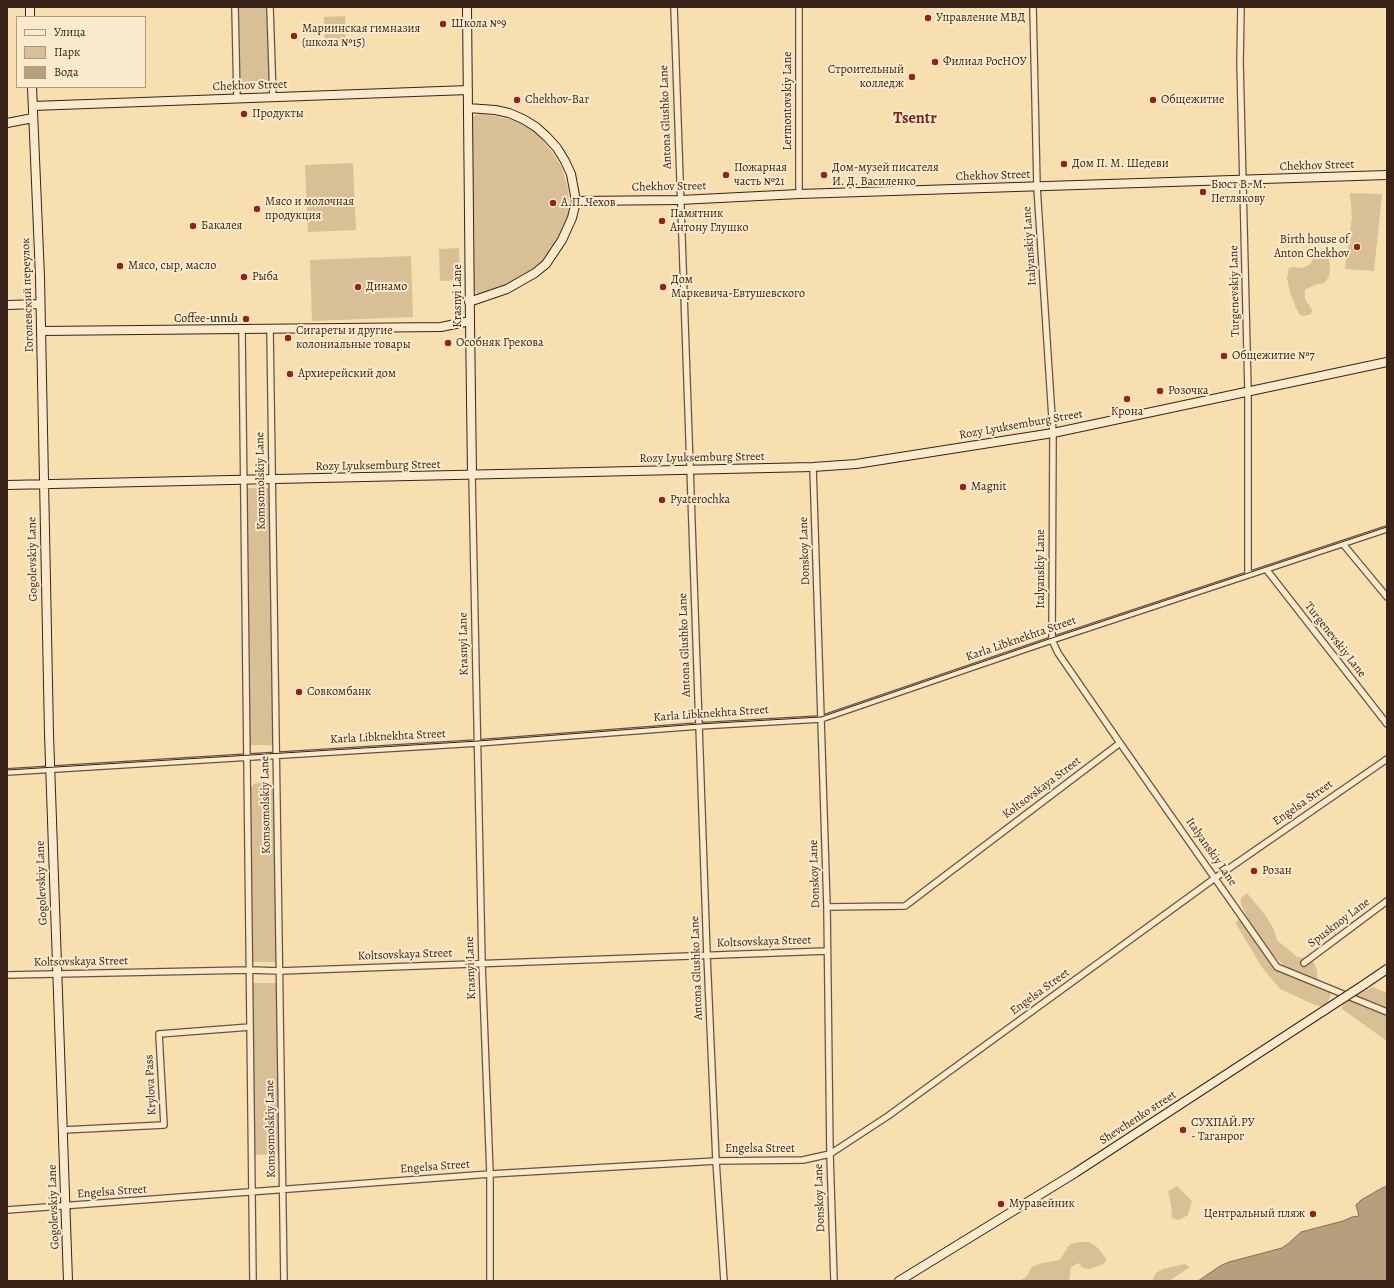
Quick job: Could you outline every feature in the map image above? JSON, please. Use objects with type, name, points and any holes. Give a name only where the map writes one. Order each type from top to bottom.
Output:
[{"type":"main road","name":"Krasnyi Lane","points":[[467,7],[472,475]]},
{"type":"main road","points":[[32,88],[33,106]]},
{"type":"main road","name":"Chekhov Street","points":[[33,106],[468,90]]},
{"type":"main road","name":"Гоголевский переулок","points":[[33,106],[41,331],[44,484]]},
{"type":"main road","points":[[468,108],[494,110],[509,114],[523,119],[547,136],[565,160],[571,174],[576,201],[572,218],[562,240],[546,264],[535,273],[512,286],[469,302]]},
{"type":"main road","points":[[7,123],[33,118]]},
{"type":"main road","name":"Chekhov Street","points":[[576,201],[680,200],[799,194],[1387,175]]},
{"type":"main road","points":[[7,306],[40,304]]},
{"type":"main road","points":[[41,331],[441,327],[470,321]]},
{"type":"main road","name":"Rozy Lyuksemburg Street","points":[[7,485],[244,481],[813,467],[856,464],[1053,433],[1387,362]]},
{"type":"main road","name":"Gogolevskiy Lane","points":[[44,484],[51,769],[68,1281]]},
{"type":"main road","name":"Shevchenko street","points":[[898,1281],[1075,1173],[1387,969]]},
{"type":"street","points":[[235,7],[237,99]]},
{"type":"street","points":[[270,7],[273,98]]},
{"type":"street","name":"Antona Glushko Lane","points":[[674,7],[707,955],[716,1161],[724,1281]]},
{"type":"street","name":"Lermontovskiy Lane","points":[[799,7],[799,194]]},
{"type":"street","name":"Italyanskiy Lane","points":[[1032,7],[1037,187],[1053,433],[1052,640],[1058,653],[1277,968],[1387,1012]]},
{"type":"street","name":"Turgenevskiy Lane","points":[[1241,7],[1240,62],[1248,391],[1248,574]]},
{"type":"street","name":"Komsomolskiy Lane","points":[[270,329],[284,1281]]},
{"type":"street","name":"Komsomolskiy Lane","points":[[242,330],[253,1281]]},
{"type":"street","name":"Donskoy Lane","points":[[813,467],[827,907],[830,1154],[834,1281]]},
{"type":"street","name":"Krasnyi Lane","points":[[472,475],[482,962],[490,1174],[490,1281]]},
{"type":"street","name":"Karla Libknekhta Street","points":[[7,772],[247,756],[478,743],[699,726],[821,719],[1248,574],[1387,529]]},
{"type":"street","points":[[1343,544],[1387,597]]},
{"type":"street","name":"Turgenevskiy Lane","points":[[1266,569],[1387,724]]},
{"type":"street","name":"Koltsovskaya Street","points":[[827,907],[905,906],[1120,743]]},
{"type":"street","name":"Engelsa Street","points":[[7,1210],[490,1174],[716,1161],[803,1160],[830,1154],[888,1116],[1215,878],[1387,759]]},
{"type":"street","name":"Spusknoy Lane","points":[[1304,963],[1387,901]]},
{"type":"street","name":"Koltsovskaya Street","points":[[7,975],[280,970],[827,951]]},
{"type":"street","name":"Krylova Pass","points":[[63,1130],[164,1125],[159,1034],[250,1027]]},
{"type":"green space","points":[[235,7],[270,7],[272,81],[237,82]]},
{"type":"green space","points":[[345,16],[346,45],[325,46],[324,17]]},
{"type":"green space","points":[[483,114],[513,120],[528,127],[540,137],[553,153],[562,168],[568,188],[569,204],[568,217],[560,240],[536,269],[517,281],[481,294],[477,294],[474,289],[471,118],[475,115]]},
{"type":"green space","points":[[353,163],[356,230],[308,232],[305,165]]},
{"type":"green space","points":[[1350,193],[1382,194],[1374,271],[1345,269],[1352,217]]},
{"type":"green space","points":[[459,248],[460,280],[440,281],[439,249]]},
{"type":"green space","points":[[1323,248],[1328,254],[1330,267],[1329,277],[1324,283],[1314,285],[1305,290],[1305,299],[1312,310],[1311,314],[1304,316],[1300,315],[1290,292],[1287,278],[1289,268],[1303,268],[1310,264],[1317,252]]},
{"type":"green space","points":[[411,256],[413,317],[312,321],[310,260]]},
{"type":"green space","points":[[246,488],[270,488],[273,745],[250,745]]},
{"type":"green space","points":[[262,782],[270,785],[275,791],[276,962],[251,962],[249,791],[254,784]]},
{"type":"green space","points":[[1247,893],[1265,915],[1273,928],[1277,940],[1297,957],[1312,959],[1317,970],[1318,981],[1324,984],[1331,994],[1328,1002],[1323,1006],[1317,1006],[1280,989],[1261,966],[1235,922],[1240,920],[1276,963],[1285,969],[1287,968],[1276,958],[1249,922],[1241,904],[1241,898]]},
{"type":"green space","points":[[252,983],[277,983],[279,1154],[253,1155]]},
{"type":"green space","points":[[1373,987],[1387,993],[1387,1041],[1342,1009],[1343,1002],[1352,995]]},
{"type":"green space","points":[[1177,1186],[1192,1201],[1188,1215],[1179,1220],[1172,1218],[1168,1191]]},
{"type":"green space","points":[[1089,1242],[1098,1248],[1107,1260],[1103,1264],[1090,1269],[1082,1268],[1079,1263],[1071,1267],[1069,1281],[1019,1281],[1026,1277],[1032,1267],[1042,1263],[1060,1260],[1071,1244]]},
{"type":"green space","points":[[1185,1264],[1190,1267],[1169,1281],[1152,1281],[1156,1273],[1163,1269]]},
{"type":"water","points":[[1387,1186],[1387,1281],[1198,1281],[1220,1266],[1229,1262],[1282,1248],[1301,1232],[1359,1216],[1356,1205],[1361,1200]]},
{"type":"tram line","points":[[7,770],[478,741],[699,724],[821,717],[1052,638],[1387,527]]},
{"type":"place","name":"Управление МВД","points":[[928,18]]},
{"type":"place","name":"Школа №9","points":[[443,24]]},
{"type":"place","name":"Мариинская гимназия (школа №15)","points":[[294,36]]},
{"type":"place","name":"Филиал РосНОУ","points":[[935,62]]},
{"type":"place","name":"Строительный колледж","points":[[912,77]]},
{"type":"place","name":"Chekhov-Bar","points":[[517,100]]},
{"type":"place","name":"Общежитие","points":[[1153,100]]},
{"type":"place","name":"Продукты","points":[[244,114]]},
{"type":"place","name":"Дом П. М. Шедеви","points":[[1064,164]]},
{"type":"place","name":"Пожарная часть №21","points":[[726,175]]},
{"type":"place","name":"Дом-музей писателя И. Д. Василенко","points":[[824,175]]},
{"type":"place","name":"Бюст В. М. Петлякову","points":[[1203,192]]},
{"type":"place","name":"А.П. Чехов","points":[[553,203]]},
{"type":"place","name":"Мясо и молочная продукция","points":[[257,209]]},
{"type":"place","name":"Памятник Антону Глушко","points":[[662,221]]},
{"type":"place","name":"Бакалея","points":[[193,226]]},
{"type":"place","name":"Birth house of Anton Chekhov","points":[[1357,247]]},
{"type":"place","name":"Мясо, сыр, масло","points":[[120,266]]},
{"type":"place","name":"Рыба","points":[[244,277]]},
{"type":"place","name":"Динамо","points":[[358,287]]},
{"type":"place","name":"Дом Маркевича-Евтушевского","points":[[663,287]]},
{"type":"place","name":"Coffee-տուն","points":[[246,319]]},
{"type":"place","name":"Сигареты и другие колониальные товары","points":[[288,338]]},
{"type":"place","name":"Особняк Грекова","points":[[448,343]]},
{"type":"place","name":"Общежитие №7","points":[[1224,356]]},
{"type":"place","name":"Архиерейский дом","points":[[290,374]]},
{"type":"place","name":"Розочка","points":[[1160,391]]},
{"type":"place","name":"Крона","points":[[1127,399]]},
{"type":"place","name":"Magnit","points":[[963,487]]},
{"type":"place","name":"Pyaterochka","points":[[662,500]]},
{"type":"place","name":"Совкомбанк","points":[[299,692]]},
{"type":"place","name":"Розан","points":[[1254,871]]},
{"type":"place","name":"СУХПАЙ.РУ - Таганрог","points":[[1183,1130]]},
{"type":"place","name":"Муравейник","points":[[1001,1204]]},
{"type":"place","name":"Центральный пляж","points":[[1313,1214]]},
{"type":"district","name":"Tsentr","points":[[915,119]]}]
